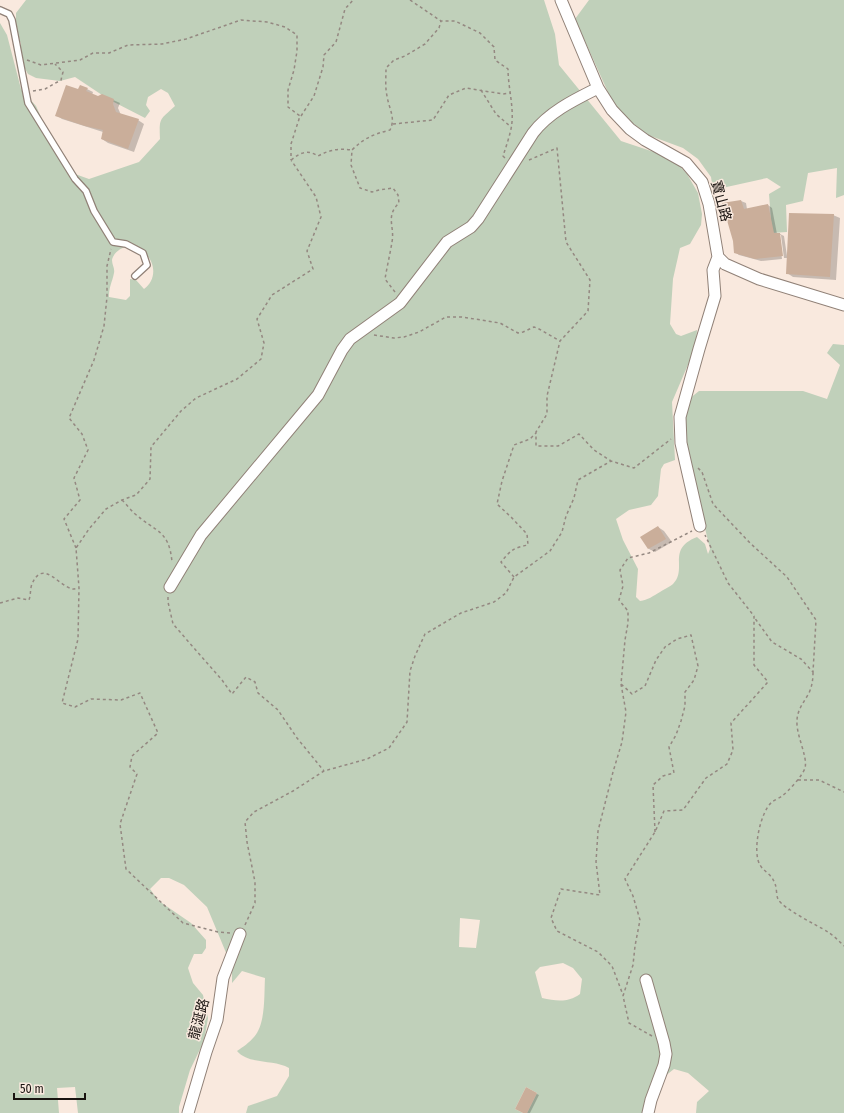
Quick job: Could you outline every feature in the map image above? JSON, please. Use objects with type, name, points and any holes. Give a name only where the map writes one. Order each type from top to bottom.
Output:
[{"type":"street","name":"寶山路","points":[[561,0],[598,88],[612,110],[630,130],[686,163],[702,182],[709,204],[718,257]]},
{"type":"street","points":[[170,587],[201,535],[318,395],[342,350],[350,339],[400,303],[447,242],[471,227],[478,219],[541,122],[571,102],[598,88]]},
{"type":"street","points":[[700,526],[681,443],[680,417],[715,296],[713,270],[718,257],[725,264],[759,280],[844,305]]},
{"type":"street","name":"龍涎路","points":[[188,1113],[217,1020],[223,978],[240,934]]},
{"type":"street","points":[[646,980],[666,1054],[664,1065],[651,1100],[648,1113]]},
{"type":"lane","points":[[0,10],[9,14],[12,20],[28,103],[75,179],[86,191],[94,211],[113,242],[126,244],[143,253],[147,264],[135,276]]},
{"type":"path","points":[[76,548],[88,529],[106,509],[122,500],[136,495],[150,479],[151,446],[181,411],[196,398],[237,379],[260,359],[264,343],[257,319],[272,295],[312,269],[307,251],[321,216],[316,197],[291,160],[291,144],[300,116],[314,96],[323,67],[324,55],[336,42],[345,9],[353,0]]},
{"type":"path","points":[[410,0],[441,21],[455,21],[480,33],[494,47],[495,60],[508,69],[510,93],[512,128],[503,156],[511,167],[558,148],[566,242],[590,280],[588,311],[560,341],[554,360],[547,396],[547,414],[530,439],[514,445],[502,481],[497,504],[527,534],[528,545],[509,551],[501,562],[514,577]]},
{"type":"path","points":[[19,56],[41,65],[55,64],[80,60],[93,53],[109,52],[128,45],[162,44],[186,39],[241,20],[267,22],[285,27],[297,35],[297,51],[294,70],[288,90],[288,107],[300,116]]},
{"type":"path","points":[[400,303],[397,294],[384,279],[393,239],[391,226],[392,215],[399,203],[398,195],[393,188],[372,192],[360,188],[351,165],[352,150],[362,140],[378,133],[390,130],[393,124],[392,112],[387,97],[386,68],[394,60],[405,56],[424,44],[439,28],[441,21]]},
{"type":"path","points":[[26,92],[45,89],[61,80],[63,72],[55,64]]},
{"type":"path","points":[[393,124],[433,120],[449,95],[466,88],[502,94],[510,93]]},
{"type":"path","points":[[481,90],[496,114],[512,128]]},
{"type":"path","points":[[291,160],[300,154],[312,152],[318,156],[325,152],[340,148],[352,150]]},
{"type":"path","points":[[113,242],[107,266],[107,297],[104,326],[94,360],[69,418],[82,434],[88,450],[74,478],[80,500],[64,519],[76,548],[79,588],[78,640],[62,703],[75,707],[91,698],[121,700],[140,693],[158,734],[132,756],[130,767],[137,774],[120,824],[126,869],[183,922],[218,932],[240,934],[255,903],[255,882],[247,842],[245,822],[254,812],[301,786],[324,771],[367,759],[389,748],[407,722],[410,671],[425,634],[461,613],[494,602],[506,593],[514,577],[550,551],[562,532],[566,516],[574,498],[578,480],[611,461]]},
{"type":"path","points":[[372,334],[394,338],[404,337],[419,332],[446,318],[462,317],[500,322],[518,333],[534,327],[560,341]]},
{"type":"path","points":[[536,432],[536,446],[558,446],[579,434],[594,450],[611,461],[634,468],[672,438],[681,443]]},
{"type":"path","points":[[698,468],[702,472],[713,504],[750,543],[787,577],[816,620],[812,682],[809,692],[798,712],[796,719],[800,742],[806,762],[805,769],[798,780],[783,795],[770,804],[764,816],[756,843],[758,859],[761,866],[770,874],[775,884],[778,899],[786,908],[830,933],[844,946]]},
{"type":"path","points":[[122,500],[135,514],[164,536],[171,552],[172,563]]},
{"type":"path","points":[[664,1043],[629,1023],[623,996],[612,966],[598,952],[557,931],[551,918],[561,889],[600,895],[596,862],[598,831],[622,742],[626,712],[621,684],[628,611],[619,600],[623,586],[620,570],[628,558],[649,553],[700,526],[728,583],[772,642],[801,659],[813,672]]},
{"type":"path","points":[[0,603],[18,598],[29,600],[33,583],[38,575],[41,574],[51,576],[73,589],[79,588]]},
{"type":"path","points":[[170,587],[168,602],[173,624],[222,680],[232,694],[246,677],[255,682],[258,693],[278,710],[297,738],[324,771]]},
{"type":"path","points":[[623,996],[633,965],[640,920],[633,896],[625,879],[655,832],[664,812],[684,810],[706,778],[727,764],[733,750],[731,723],[768,682],[754,665],[754,616]]},
{"type":"path","points":[[621,684],[632,694],[645,686],[656,660],[665,648],[677,639],[691,636],[698,666],[694,680],[685,692],[685,706],[681,721],[676,735],[669,747],[674,773],[663,776],[653,785],[655,832]]},
{"type":"path","points":[[798,780],[819,780],[844,792]]},
{"type":"green space","points":[[26,0],[544,0],[555,34],[559,65],[621,141],[657,153],[676,162],[687,174],[698,193],[702,214],[701,225],[690,244],[680,248],[673,279],[670,324],[676,334],[681,336],[697,330],[696,346],[672,402],[675,460],[664,464],[661,469],[658,496],[651,505],[629,510],[616,519],[623,540],[638,569],[636,597],[640,601],[650,598],[673,584],[679,572],[679,559],[682,547],[688,542],[697,537],[705,544],[708,554],[710,549],[682,433],[689,399],[699,391],[803,391],[827,399],[840,365],[827,353],[833,344],[844,345],[844,1113],[696,1113],[697,1102],[709,1091],[688,1073],[674,1069],[655,1084],[652,1099],[654,1113],[527,1113],[537,1093],[526,1087],[515,1109],[523,1113],[246,1113],[248,1106],[277,1096],[289,1076],[289,1068],[283,1065],[248,1058],[237,1051],[252,1039],[261,1025],[264,1009],[265,978],[242,971],[232,983],[232,967],[207,907],[184,885],[169,878],[161,878],[150,889],[159,901],[191,923],[206,940],[206,948],[202,954],[194,954],[188,968],[193,983],[203,995],[208,1018],[204,1041],[190,1070],[179,1107],[179,1113],[78,1113],[75,1087],[57,1088],[59,1113],[0,1113],[0,23],[7,35],[21,89],[36,106],[49,135],[75,174],[89,179],[139,162],[160,139],[160,123],[163,117],[175,106],[168,93],[161,89],[148,97],[146,105],[150,111],[145,118],[108,99],[75,77],[60,81],[36,78],[28,74],[20,60],[21,44],[16,29],[16,13]],"holes":[[[128,246],[138,249],[147,256],[152,265],[153,276],[151,281],[144,289],[136,280],[130,279],[130,296],[126,300],[109,297],[114,271],[112,262],[113,257],[118,251]],[[460,918],[480,920],[476,948],[459,947]],[[563,963],[573,968],[582,979],[580,994],[566,1000],[542,998],[535,972],[540,967]]]},
{"type":"green space","points":[[589,0],[844,0],[844,195],[836,198],[837,168],[808,173],[803,201],[786,205],[787,232],[772,233],[769,194],[781,187],[767,178],[713,190],[711,177],[698,159],[683,148],[648,135],[616,110],[575,19]]},
{"type":"building","points":[[66,85],[78,89],[80,85],[88,88],[86,91],[98,96],[102,94],[114,99],[113,104],[116,112],[139,119],[128,149],[101,139],[103,130],[55,116]]},
{"type":"building","points":[[741,200],[744,209],[768,204],[774,233],[780,233],[783,256],[755,259],[734,253],[733,241],[722,203]]},
{"type":"building","points":[[789,213],[834,214],[830,277],[786,274]]},
{"type":"building","points":[[658,526],[666,539],[648,549],[640,537]]},
{"type":"building","points":[[526,1087],[537,1093],[527,1113],[523,1113],[515,1109]]}]
